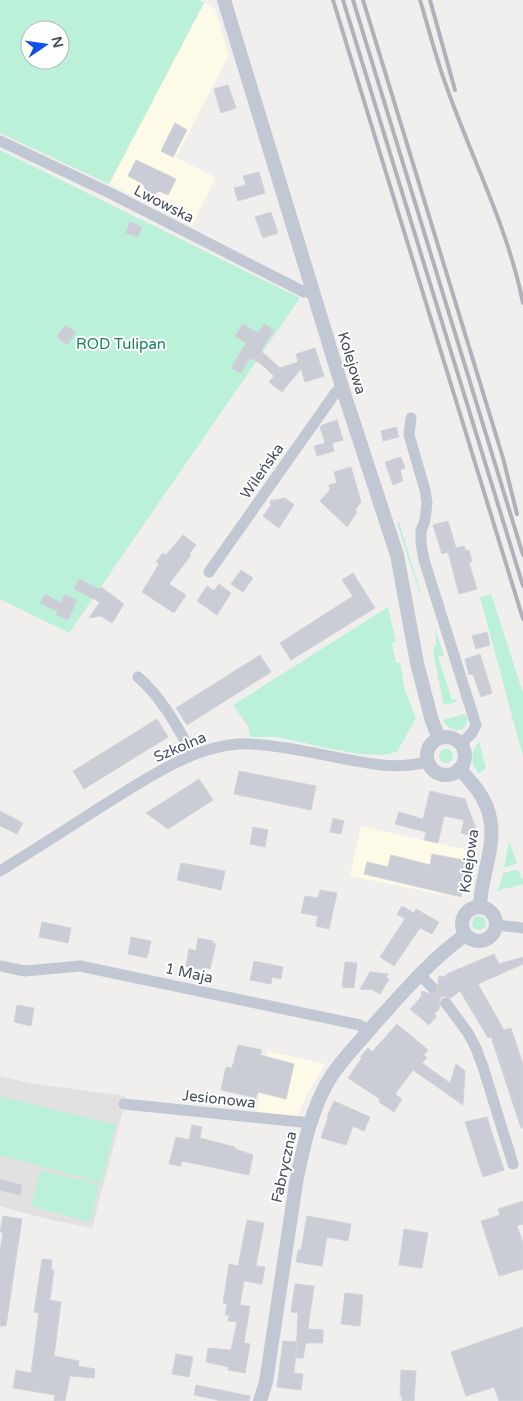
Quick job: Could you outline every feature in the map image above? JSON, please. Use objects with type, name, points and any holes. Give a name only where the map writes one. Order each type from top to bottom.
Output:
[{"type":"street","name":"Kolejowa","points":[[224,0],[342,390],[397,556],[417,663],[432,721],[439,738]]},
{"type":"street","name":"Lwowska","points":[[0,141],[304,292],[313,292]]},
{"type":"street","name":"Wileńska","points":[[210,572],[336,392],[342,390]]},
{"type":"street","points":[[412,418],[409,435],[427,503],[425,520],[421,531],[424,560],[476,725],[472,733],[461,744]]},
{"type":"street","points":[[138,676],[149,686],[184,738],[192,755]]},
{"type":"street","points":[[439,738],[451,738],[461,744],[465,757],[459,769],[451,774],[441,774],[433,770],[428,762],[427,755],[428,748],[433,742],[439,738]]},
{"type":"street","name":"Szkolna","points":[[0,871],[154,774],[192,755],[218,747],[248,743],[284,746],[383,766],[408,766],[428,762]]},
{"type":"street","name":"Kolejowa","points":[[459,769],[474,784],[490,814],[492,829],[490,848],[480,894],[480,907]]},
{"type":"street","points":[[480,907],[492,913],[496,925],[488,939],[472,940],[465,935],[462,928],[462,920],[472,908],[480,907]]},
{"type":"street","points":[[496,925],[523,928]]},
{"type":"street","name":"Fabryczna","points":[[260,1401],[266,1382],[302,1153],[311,1123],[331,1076],[419,974],[448,947],[465,935]]},
{"type":"street","name":"1 Maja","points":[[0,966],[25,970],[80,966],[360,1025],[369,1031]]},
{"type":"street","points":[[419,974],[432,987]]},
{"type":"street","points":[[446,1002],[464,1026],[476,1048],[513,1164]]},
{"type":"street","name":"Jesionowa","points":[[124,1104],[311,1123]]},
{"type":"shaded area","points":[[204,3],[215,9],[229,55],[176,157],[216,178],[192,226],[109,184]]},
{"type":"shaded area","points":[[361,826],[472,851],[460,898],[350,876]]},
{"type":"shaded area","points":[[268,1051],[325,1064],[297,1117],[256,1112]]},
{"type":"shaded area","points":[[0,1076],[29,1083],[125,1096],[92,1228],[43,1218],[0,1206]]},
{"type":"green space","points":[[0,0],[198,0],[204,3],[109,184],[0,133]]},
{"type":"green space","name":"ROD Tulipan","points":[[0,150],[300,298],[69,633],[0,599]]},
{"type":"green space","points":[[399,522],[421,594],[397,523]]},
{"type":"green space","points":[[491,594],[523,693],[523,757],[480,597]]},
{"type":"green space","points":[[388,607],[396,642],[392,643],[396,663],[400,663],[405,691],[416,718],[397,752],[382,755],[359,754],[277,737],[250,737],[248,726],[233,705]]},
{"type":"green space","points":[[435,629],[444,655],[438,657],[452,700],[457,699],[456,702],[447,705],[443,703],[433,651],[436,644]]},
{"type":"green space","points":[[464,714],[467,716],[467,722],[462,729],[454,730],[446,725],[443,720]]},
{"type":"green space","points":[[479,741],[486,768],[479,773],[472,761],[472,757]]},
{"type":"green space","points":[[443,749],[449,749],[453,756],[449,763],[443,763],[439,759],[439,753]]},
{"type":"green space","points":[[509,841],[517,863],[504,868]]},
{"type":"green space","points":[[519,871],[521,879],[523,878],[523,884],[496,891],[500,885],[503,873]]},
{"type":"green space","points":[[476,916],[482,916],[486,923],[482,930],[476,930],[472,926],[472,920]]},
{"type":"green space","points":[[0,1096],[116,1125],[101,1183],[0,1155]]},
{"type":"green space","points":[[41,1170],[99,1185],[90,1222],[31,1206]]},
{"type":"building","points":[[228,85],[236,108],[221,113],[214,89]]},
{"type":"building","points":[[175,123],[187,130],[173,157],[161,151]]},
{"type":"building","points":[[136,160],[176,179],[168,195],[159,191],[153,195],[148,195],[143,184],[128,176]]},
{"type":"building","points":[[259,172],[265,193],[238,201],[234,188],[246,185],[243,176]]},
{"type":"building","points":[[271,212],[278,233],[263,238],[255,217]]},
{"type":"building","points":[[130,222],[142,227],[138,237],[126,233]]},
{"type":"building","points":[[243,324],[258,333],[264,324],[274,330],[261,351],[280,368],[298,362],[296,354],[315,348],[324,376],[305,382],[301,369],[282,392],[269,382],[274,376],[260,363],[250,358],[241,373],[231,368],[246,343],[235,336]]},
{"type":"building","points":[[65,325],[76,332],[67,345],[57,337]]},
{"type":"building","points":[[337,420],[343,440],[332,443],[334,451],[317,456],[314,446],[325,443],[320,427]]},
{"type":"building","points":[[396,427],[399,437],[383,441],[381,431]]},
{"type":"building","points":[[401,457],[405,468],[400,470],[403,481],[393,485],[385,462]]},
{"type":"building","points":[[351,467],[361,502],[347,527],[320,501],[330,490],[329,485],[337,483],[334,472]]},
{"type":"building","points":[[285,498],[294,505],[279,528],[263,516],[271,505],[270,501]]},
{"type":"building","points":[[448,521],[456,548],[464,546],[466,551],[469,550],[472,562],[469,563],[477,589],[459,594],[448,552],[442,554],[433,525]]},
{"type":"building","points":[[183,535],[196,545],[189,554],[191,555],[169,584],[186,595],[174,613],[142,592],[159,564],[156,562],[163,553],[166,555]]},
{"type":"building","points":[[241,570],[253,578],[243,592],[231,584]]},
{"type":"building","points":[[353,573],[375,608],[291,660],[280,643],[353,596],[342,580]]},
{"type":"building","points":[[79,579],[99,589],[101,587],[124,604],[112,623],[101,616],[89,618],[100,602],[74,589]]},
{"type":"building","points":[[219,584],[231,593],[217,615],[197,601],[207,586],[214,591]]},
{"type":"building","points":[[45,594],[61,603],[65,594],[77,600],[68,620],[56,615],[58,612],[40,603]]},
{"type":"building","points":[[487,632],[490,645],[476,649],[472,636]]},
{"type":"building","points":[[480,654],[492,693],[481,697],[473,674],[469,675],[465,659]]},
{"type":"building","points":[[260,655],[271,672],[187,725],[176,708]]},
{"type":"building","points":[[157,719],[168,737],[84,789],[73,771]]},
{"type":"building","points":[[239,771],[316,786],[311,810],[234,794]]},
{"type":"building","points":[[199,779],[213,800],[168,829],[146,813]]},
{"type":"building","points":[[430,791],[465,799],[476,829],[474,836],[461,833],[464,820],[444,816],[438,843],[424,840],[426,832],[395,824],[399,812],[423,819]]},
{"type":"building","points":[[0,811],[23,823],[17,834],[0,826]]},
{"type":"building","points":[[333,818],[344,821],[341,834],[330,832]]},
{"type":"building","points":[[253,827],[268,830],[265,847],[250,844]]},
{"type":"building","points":[[432,854],[468,861],[461,897],[364,874],[367,862],[388,867],[391,855],[430,865]]},
{"type":"building","points":[[181,863],[225,871],[221,890],[177,880]]},
{"type":"building","points":[[320,890],[337,893],[329,929],[316,926],[318,916],[301,913],[305,896],[318,898]]},
{"type":"building","points":[[402,906],[414,913],[416,909],[439,922],[432,934],[420,928],[394,966],[380,957],[405,919],[397,914]]},
{"type":"building","points":[[42,922],[71,928],[68,943],[39,937]]},
{"type":"building","points":[[131,937],[151,941],[147,958],[128,954]]},
{"type":"building","points":[[198,938],[213,941],[212,943],[216,944],[210,969],[204,967],[203,970],[186,966],[189,949],[196,951]]},
{"type":"building","points":[[494,954],[499,964],[523,957],[523,964],[478,984],[504,1030],[511,1028],[523,1064],[523,1128],[521,1128],[491,1037],[488,1038],[460,991],[451,998],[441,997],[440,1008],[434,1014],[437,1016],[429,1025],[410,1009],[421,997],[422,991],[431,994],[438,992],[439,976],[444,977],[449,973]]},
{"type":"building","points":[[254,961],[283,967],[281,979],[272,977],[271,984],[250,980]]},
{"type":"building","points":[[345,962],[357,963],[354,988],[342,987]]},
{"type":"building","points":[[370,972],[388,974],[386,977],[389,979],[380,994],[373,990],[360,989]]},
{"type":"building","points":[[17,1005],[34,1008],[31,1026],[14,1022]]},
{"type":"building","points":[[397,1024],[428,1050],[424,1055],[427,1058],[422,1063],[450,1083],[456,1064],[465,1071],[463,1105],[413,1070],[395,1094],[402,1099],[394,1112],[379,1102],[380,1099],[348,1078],[362,1058],[360,1057],[368,1048],[372,1052]]},
{"type":"building","points":[[238,1045],[262,1050],[260,1055],[294,1064],[286,1099],[258,1092],[256,1098],[221,1090],[226,1067],[232,1068]]},
{"type":"building","points":[[334,1101],[370,1117],[364,1131],[353,1126],[346,1145],[321,1138]]},
{"type":"building","points":[[487,1117],[504,1170],[483,1177],[465,1122]]},
{"type":"building","points":[[192,1125],[202,1127],[200,1138],[235,1147],[235,1149],[253,1155],[249,1175],[182,1161],[181,1166],[169,1164],[176,1137],[189,1140]]},
{"type":"building","points":[[0,1179],[22,1185],[20,1195],[0,1190]]},
{"type":"building","points":[[523,1201],[523,1224],[517,1226],[523,1243],[523,1269],[499,1276],[481,1221],[500,1215],[498,1209]]},
{"type":"building","points":[[3,1216],[22,1219],[6,1326],[0,1326],[0,1250],[3,1232],[0,1232]]},
{"type":"building","points":[[307,1216],[351,1224],[348,1241],[327,1237],[322,1266],[296,1262],[298,1250],[301,1250]]},
{"type":"building","points":[[247,1220],[264,1223],[256,1266],[265,1267],[262,1284],[244,1281],[240,1305],[250,1306],[244,1343],[250,1344],[245,1373],[228,1370],[228,1367],[206,1362],[208,1348],[231,1350],[237,1322],[228,1321],[229,1315],[225,1315],[227,1304],[223,1303],[229,1264],[238,1266]]},
{"type":"building","points":[[404,1229],[428,1233],[422,1268],[399,1265]]},
{"type":"building","points":[[42,1259],[52,1260],[51,1270],[54,1270],[50,1300],[61,1302],[54,1356],[79,1361],[78,1366],[95,1369],[94,1378],[70,1376],[65,1401],[54,1401],[55,1395],[13,1388],[16,1370],[31,1373],[39,1313],[34,1312]]},
{"type":"building","points":[[295,1284],[314,1286],[308,1329],[323,1330],[323,1343],[306,1343],[303,1358],[296,1358],[298,1313],[291,1312]]},
{"type":"building","points":[[345,1293],[363,1295],[360,1326],[341,1324]]},
{"type":"building","points":[[523,1327],[523,1401],[499,1401],[494,1387],[466,1396],[451,1352]]},
{"type":"building","points":[[283,1341],[297,1342],[294,1373],[303,1374],[301,1390],[277,1387]]},
{"type":"building","points":[[176,1354],[193,1357],[189,1377],[172,1374]]},
{"type":"building","points":[[401,1370],[416,1371],[414,1401],[402,1401],[402,1396],[400,1396]]},
{"type":"building","points":[[196,1385],[250,1396],[249,1401],[221,1401],[194,1395]]},
{"type":"tunnel","points":[[432,987],[446,1003]]},
{"type":"railway","points":[[333,0],[523,619]]},
{"type":"railway","points":[[343,0],[523,586]]},
{"type":"railway","points":[[353,0],[523,555]]},
{"type":"railway","points":[[363,0],[503,458],[517,514]]},
{"type":"railway","points":[[420,0],[443,77],[499,221],[523,303]]},
{"type":"railway","points":[[430,0],[455,90]]}]
